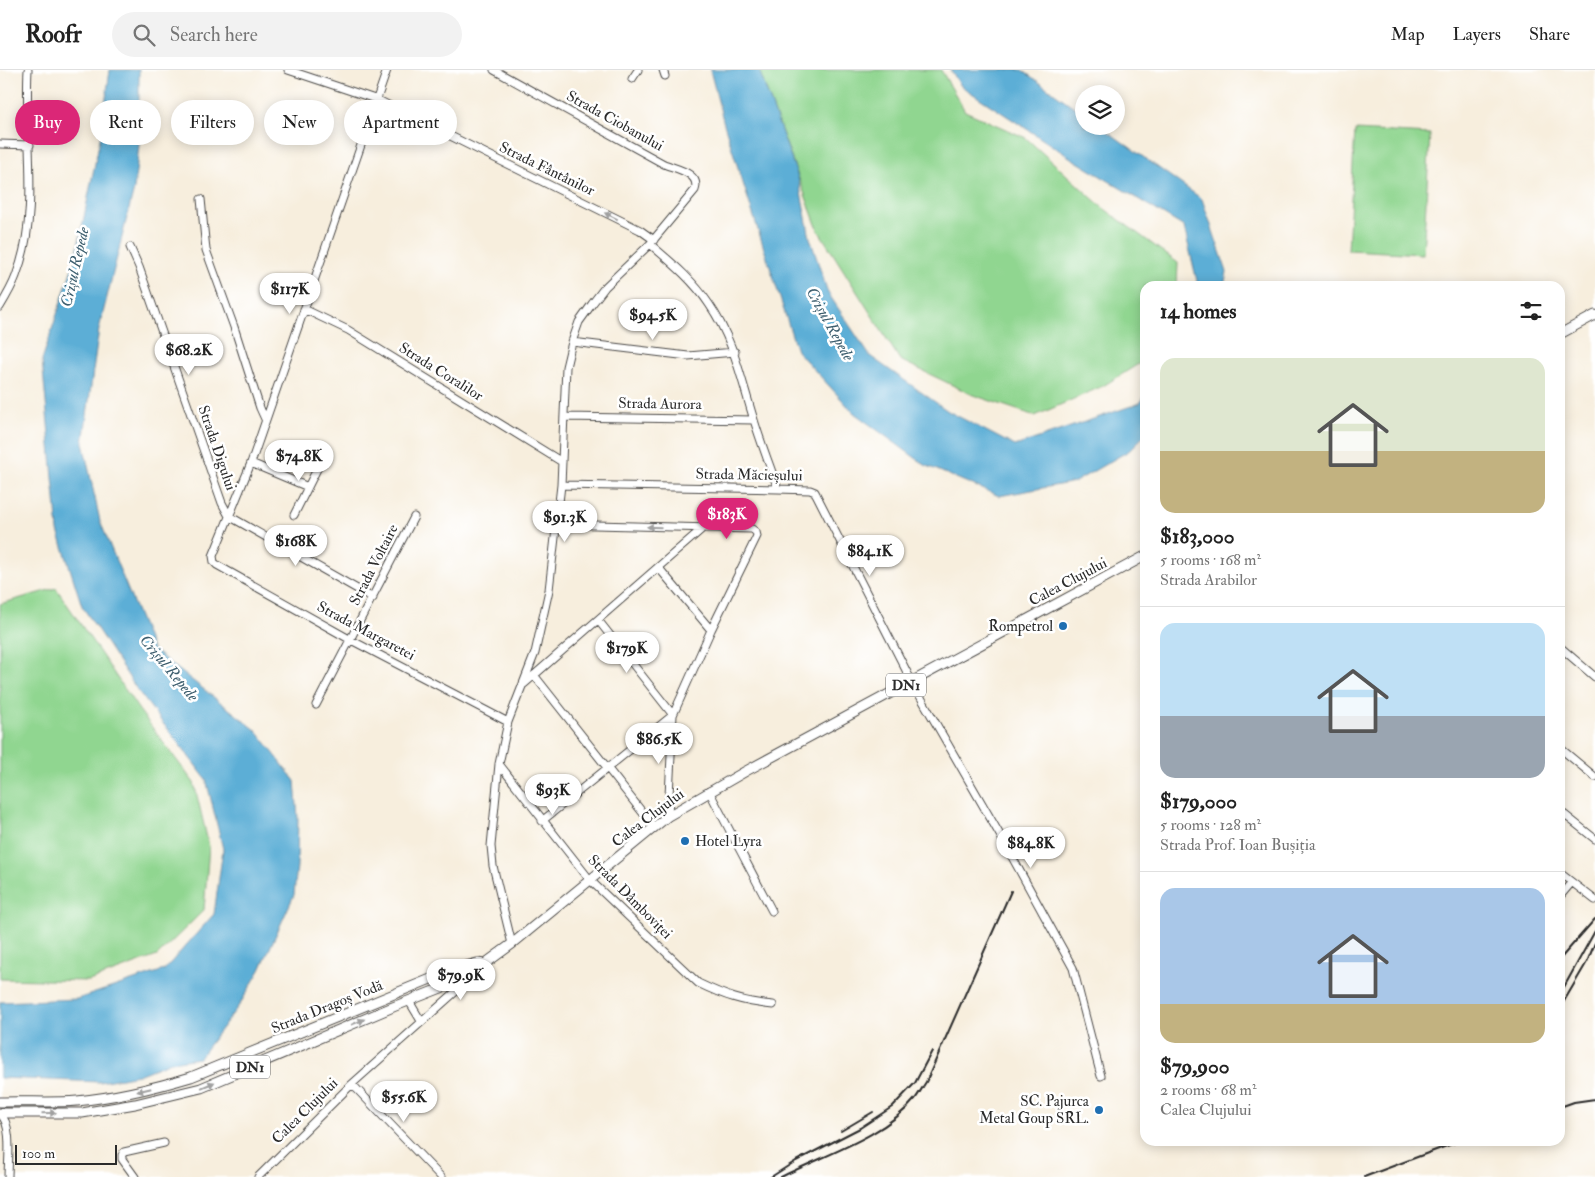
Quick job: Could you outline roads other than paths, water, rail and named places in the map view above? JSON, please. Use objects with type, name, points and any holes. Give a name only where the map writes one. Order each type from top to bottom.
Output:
[{"type":"main road","points":[[1565,331],[1595,315]]},
{"type":"main road","name":"Calea Clujului","points":[[484,964],[512,944],[668,816],[1140,559]]},
{"type":"main road","name":"Strada Dragoș Vodă","points":[[0,1102],[76,1101],[143,1091],[191,1077],[455,969],[476,963],[484,964]]},
{"type":"main road","name":"Strada Dragoș Vodă","points":[[0,1114],[90,1111],[136,1104],[201,1088],[392,1007],[464,979],[484,964]]},
{"type":"main road","points":[[409,1001],[408,994],[411,991],[448,977],[455,969]]},
{"type":"main road","points":[[391,996],[395,1000],[392,1007]]},
{"type":"street","points":[[28,70],[28,100]]},
{"type":"street","name":"Strada Fântânilor","points":[[288,70],[378,100]]},
{"type":"street","points":[[378,100],[387,70]]},
{"type":"street","name":"Strada Ciobanului","points":[[494,70],[664,164],[693,176],[697,181],[695,190],[652,242]]},
{"type":"street","points":[[632,79],[638,70]]},
{"type":"street","name":"Strada Fântânilor","points":[[457,139],[640,230],[692,283],[710,304],[735,352],[754,420],[778,489]]},
{"type":"street","points":[[0,144],[15,144]]},
{"type":"street","points":[[0,307],[16,277],[23,251],[30,193],[30,145]]},
{"type":"street","points":[[362,145],[250,463],[229,516],[373,598]]},
{"type":"street","points":[[201,199],[206,250],[265,419]]},
{"type":"street","points":[[512,944],[493,866],[491,846],[499,764],[508,722],[535,653],[549,590],[562,462],[566,367],[579,322],[605,287],[652,242]]},
{"type":"street","name":"Strada Digului","points":[[130,247],[139,267],[222,503],[229,516]]},
{"type":"street","name":"Strada Coralilor","points":[[304,309],[348,330],[562,462]]},
{"type":"street","points":[[572,342],[688,356],[735,352]]},
{"type":"street","name":"Strada Aurora","points":[[565,416],[754,420]]},
{"type":"street","points":[[294,515],[322,459]]},
{"type":"street","points":[[250,463],[308,487]]},
{"type":"street","name":"Strada Măcieșului","points":[[560,485],[778,489],[810,490],[815,492],[912,682]]},
{"type":"street","name":"Strada Margaretei","points":[[229,516],[213,556],[214,562],[217,565],[351,640],[508,722]]},
{"type":"street","name":"Strada Voltaire","points":[[316,705],[414,517]]},
{"type":"street","points":[[556,524],[703,528],[752,530],[756,532],[756,536],[673,715],[668,816]]},
{"type":"street","points":[[521,686],[703,528]]},
{"type":"street","points":[[658,567],[711,630]]},
{"type":"street","points":[[598,620],[673,715]]},
{"type":"street","points":[[1565,651],[1595,678]]},
{"type":"street","points":[[534,675],[654,827]]},
{"type":"street","points":[[912,682],[1000,835],[1073,968],[1101,1076]]},
{"type":"street","points":[[542,820],[673,715]]},
{"type":"street","points":[[1565,752],[1595,777]]},
{"type":"street","name":"Strada Dâmboviței","points":[[499,764],[590,880],[698,983],[744,1002],[773,1005]]},
{"type":"street","points":[[709,792],[772,911]]},
{"type":"street","points":[[1565,815],[1595,839]]},
{"type":"street","points":[[1565,877],[1595,900]]},
{"type":"street","points":[[1565,891],[1572,883]]},
{"type":"street","name":"Calea Clujului","points":[[258,1177],[352,1084],[474,976],[484,964]]},
{"type":"street","points":[[409,1001],[421,1021]]},
{"type":"street","points":[[352,1084],[441,1177]]},
{"type":"street","points":[[8,1130],[16,1113]]},
{"type":"street","points":[[0,1114],[6,1121],[8,1130],[8,1177]]},
{"type":"street","points":[[135,1177],[122,1160],[124,1152],[164,1144]]},
{"type":"water","points":[[110,70],[139,70],[139,100],[106,100]]},
{"type":"water","name":"Crișul Repede","points":[[710,70],[759,70],[798,177],[810,238],[828,293],[870,356],[948,411],[1015,446],[1140,403],[1140,440],[1130,450],[1075,482],[999,496],[925,465],[854,413],[797,351],[724,124]]},
{"type":"water","points":[[950,70],[1022,70],[1075,108],[1075,135],[1113,135],[1202,199],[1227,272],[1225,281],[1197,281],[1184,227],[1071,158],[961,86]]},
{"type":"water","name":"Crișul Repede","points":[[99,145],[139,145],[134,189],[99,329],[83,443],[100,521],[152,649],[256,730],[295,781],[298,818],[294,895],[260,970],[240,1004],[199,1058],[171,1062],[138,1075],[100,1082],[0,1078],[0,1002],[77,999],[164,970],[214,914],[223,849],[206,779],[138,691],[82,606],[58,531],[42,360],[76,256]]},
{"type":"railway","points":[[781,1177],[870,1135],[887,1124],[915,1099],[926,1082],[1011,891]]},
{"type":"railway","points":[[1565,953],[1595,919]]},
{"type":"railway","points":[[1565,985],[1595,931]]},
{"type":"railway","points":[[1565,999],[1587,962],[1595,943]]},
{"type":"railway","points":[[771,1177],[796,1161],[860,1128],[892,1107],[915,1083],[932,1051]]},
{"type":"railway","points":[[1565,1105],[1595,1099]]},
{"type":"railway","points":[[841,1131],[873,1112]]},
{"type":"railway","points":[[1364,1177],[1447,1146]]},
{"type":"place","name":"Rompetrol","points":[[1063,626]]},
{"type":"place","name":"Hotel Lyra","points":[[685,841]]},
{"type":"place","name":"SC. Pajurca Metal Goup SRL.","points":[[1099,1110]]}]
